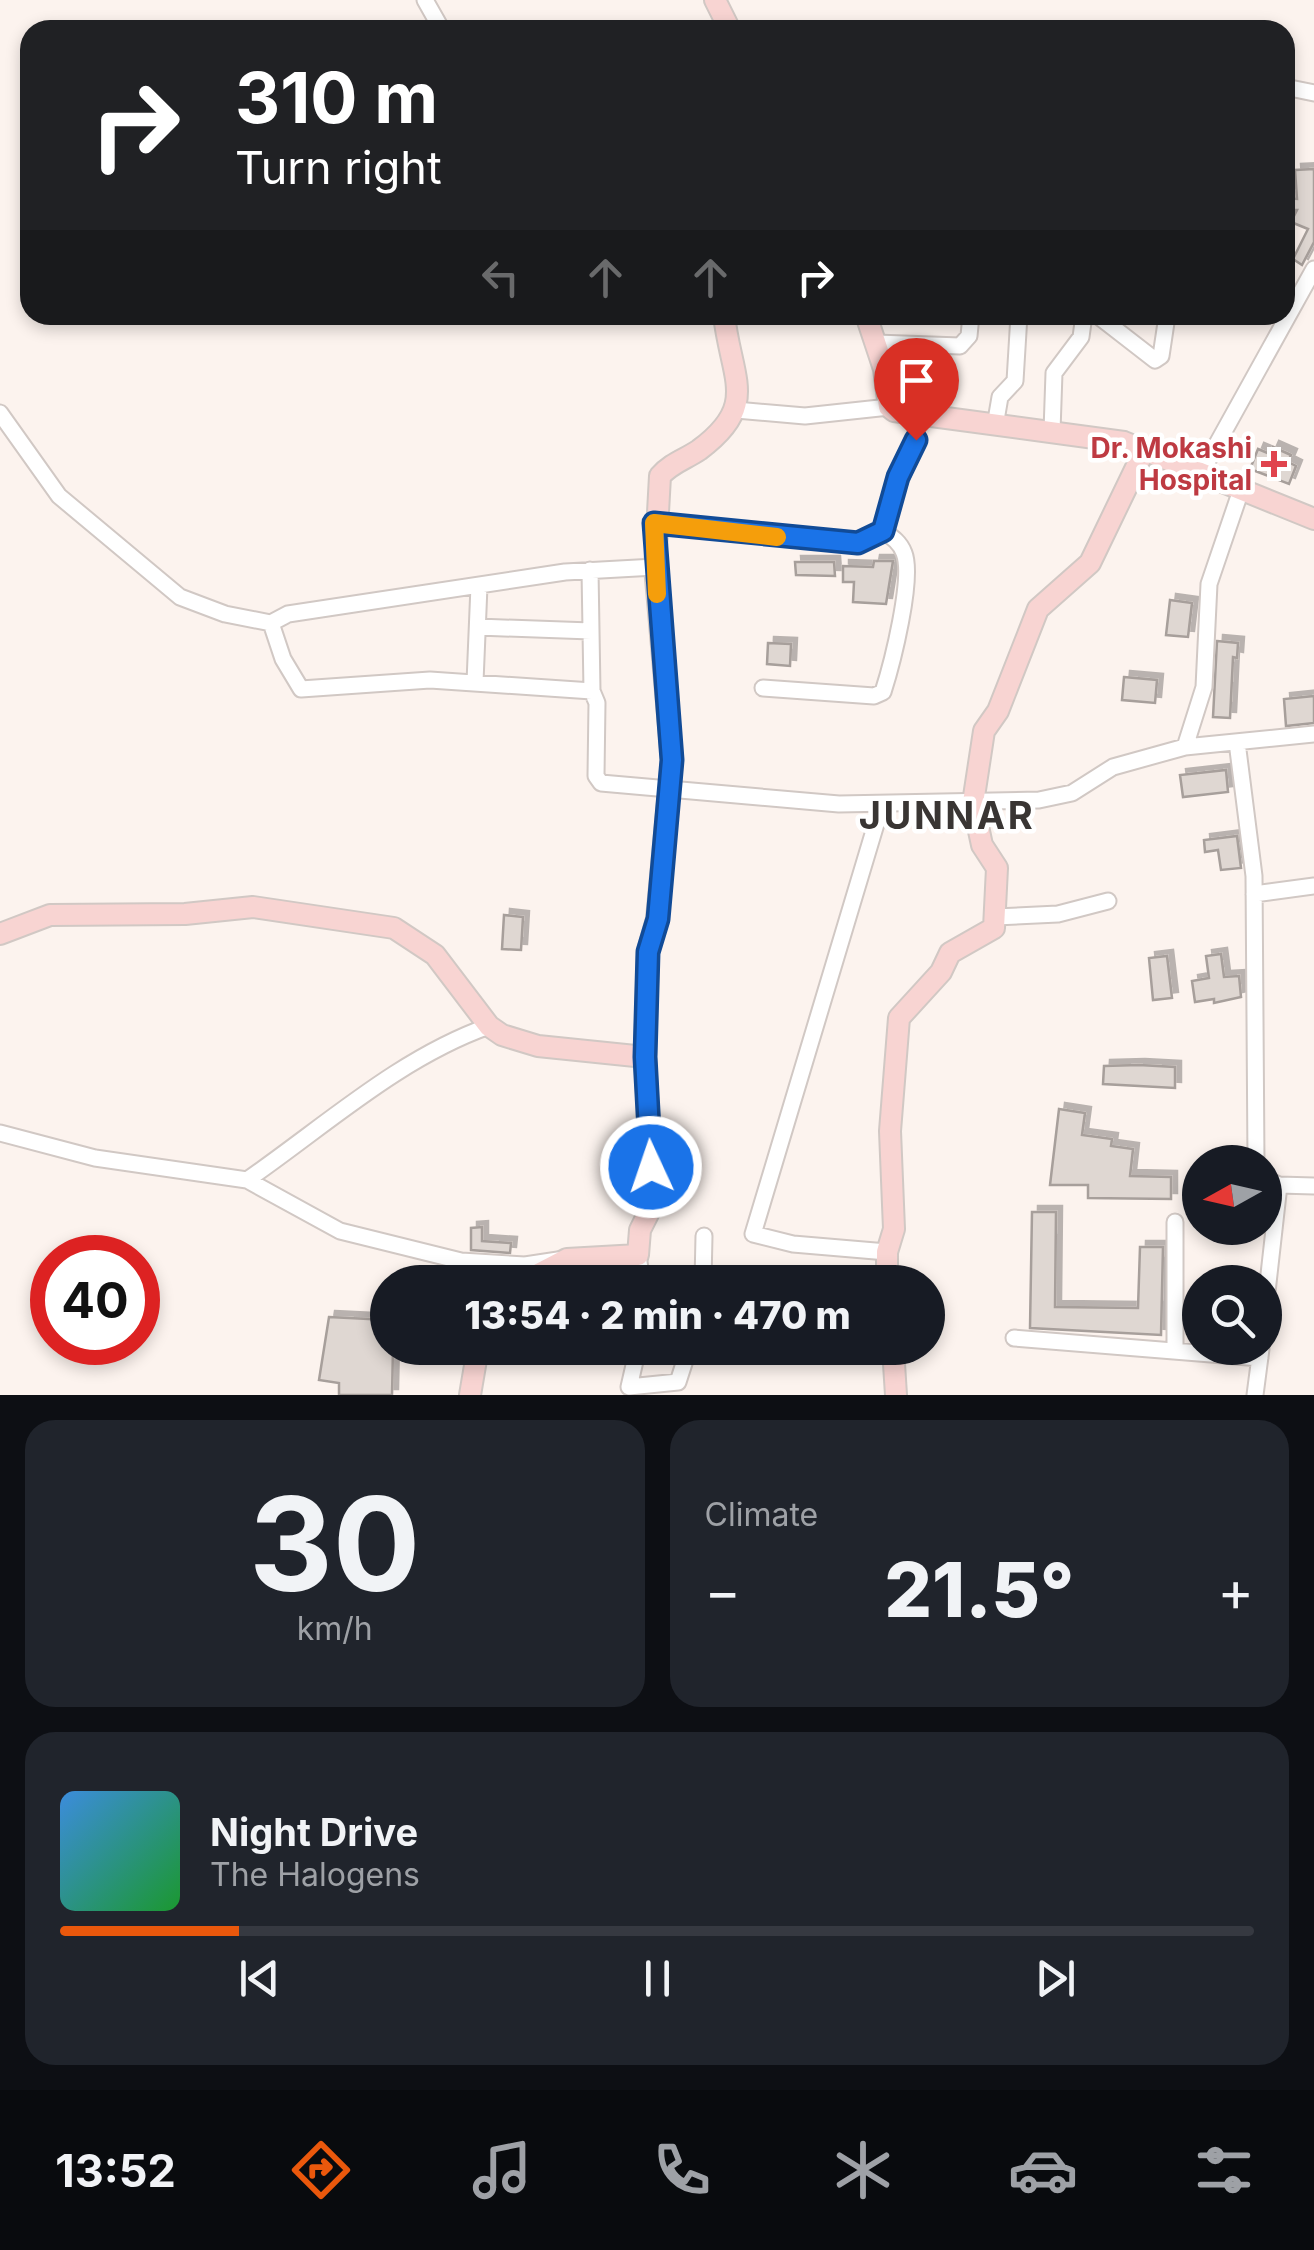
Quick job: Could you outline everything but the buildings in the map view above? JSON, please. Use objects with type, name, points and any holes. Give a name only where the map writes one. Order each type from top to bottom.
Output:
[{"type":"street","points":[[1295,303],[1314,269]]},
{"type":"street","points":[[639,1265],[640,1230],[654,1204],[645,1057],[648,952],[658,919],[670,788],[669,710],[654,566],[654,523],[660,476],[728,429],[736,410],[725,325]]},
{"type":"street","points":[[870,325],[889,407]]},
{"type":"street","points":[[876,343],[960,346],[969,336],[970,325]]},
{"type":"street","points":[[995,426],[1000,397],[1015,381],[1018,325]]},
{"type":"street","points":[[1052,431],[1054,372],[1081,338],[1083,325]]},
{"type":"street","points":[[1109,325],[1155,360],[1161,356],[1165,325]]},
{"type":"street","points":[[1202,470],[1283,325]]},
{"type":"street","points":[[736,410],[806,416],[889,407],[919,417],[1124,442],[1202,470],[1314,519]]},
{"type":"street","points":[[0,413],[58,496],[180,597],[225,614],[271,623],[288,614],[590,570],[654,566]]},
{"type":"street","points":[[654,523],[858,543],[883,531],[898,477],[916,440],[919,417]]},
{"type":"street","points":[[886,1265],[886,1252],[894,1229],[890,1132],[900,1018],[904,1008],[933,982],[950,953],[988,935],[995,917],[997,868],[982,845],[973,803],[984,730],[998,711],[1038,609],[1090,563],[1144,451]]},
{"type":"street","points":[[1185,747],[1204,687],[1209,584],[1241,490]]},
{"type":"street","points":[[763,688],[874,696],[883,692],[906,578],[906,555],[897,541],[883,531]]},
{"type":"street","points":[[590,570],[592,691],[598,702],[596,776],[601,782],[882,804],[973,803],[1058,797],[1113,767],[1185,747],[1314,734]]},
{"type":"street","points":[[475,682],[480,586]]},
{"type":"street","points":[[271,623],[283,659],[300,689],[430,680],[592,691]]},
{"type":"street","points":[[478,627],[591,631]]},
{"type":"street","points":[[1236,742],[1254,894],[1256,1145]]},
{"type":"street","points":[[882,804],[753,1234],[793,1244],[886,1252]]},
{"type":"street","points":[[1254,894],[1314,886]]},
{"type":"street","points":[[995,917],[1058,914],[1108,900]]},
{"type":"street","points":[[0,934],[50,915],[185,914],[253,907],[394,928],[436,954],[489,1026],[538,1046],[645,1057]]},
{"type":"street","points":[[246,1180],[405,1067],[450,1040],[489,1026]]},
{"type":"street","points":[[0,1133],[95,1158],[246,1180],[340,1231],[461,1260],[526,1265],[638,1255]]},
{"type":"street","points":[[1282,1183],[1314,1186]]},
{"type":"street","points":[[1175,1222],[1175,1351]]},
{"type":"street","points":[[703,1265],[704,1236]]},
{"type":"street","points":[[555,1265],[566,1259]]},
{"type":"street","points":[[461,1260],[463,1265]]},
{"type":"street","points":[[1014,1338],[1182,1351]]},
{"type":"street","points":[[470,1395],[475,1365]]},
{"type":"street","points":[[635,1365],[630,1391],[678,1382],[684,1365]]},
{"type":"street","points":[[894,1365],[896,1395]]},
{"type":"street","points":[[1256,1395],[1259,1365]]},
{"type":"slow traffic","points":[[657,594],[654,523],[777,537]]},
{"type":"place","name":"Dr. Mokashi Hospital","points":[[1274,464]]},
{"type":"district","name":"JUNNAR","points":[[947,816]]},
{"type":"route","points":[[651,1167],[645,1057],[648,952],[658,919],[672,760],[654,566],[654,523],[858,543],[883,531],[898,477],[916,440]]}]
